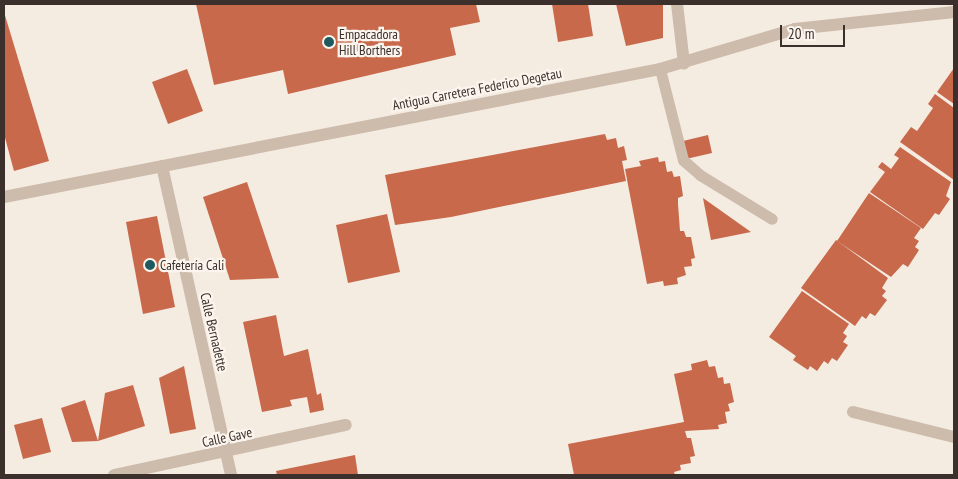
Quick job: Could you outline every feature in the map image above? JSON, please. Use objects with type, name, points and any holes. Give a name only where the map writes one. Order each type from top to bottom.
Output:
[{"type":"street","points":[[677,4],[684,64]]},
{"type":"street","name":"Antigua Carretera Federico Degetau","points":[[4,197],[684,64],[795,30],[954,12]]},
{"type":"street","name":"Calle Bernadette","points":[[162,166],[231,475]]},
{"type":"street","points":[[853,412],[954,437]]},
{"type":"street","name":"Calle Gave","points":[[114,475],[225,453],[346,425]]},
{"type":"lane","points":[[660,69],[683,160],[700,175],[772,219]]},
{"type":"building","name":"Empacadora Hill Borthers","points":[[196,4],[476,4],[480,22],[450,28],[456,55],[288,94],[283,70],[214,85]]},
{"type":"building","points":[[552,4],[588,4],[593,36],[558,42]]},
{"type":"building","points":[[616,4],[663,4],[663,38],[626,46]]},
{"type":"building","points":[[4,12],[49,161],[14,171],[4,134]]},
{"type":"building","points":[[954,68],[954,104],[937,92]]},
{"type":"building","points":[[187,69],[203,111],[168,124],[152,82]]},
{"type":"building","points":[[935,94],[954,108],[954,180],[900,142],[911,127],[917,131],[933,108],[928,104]]},
{"type":"building","points":[[605,134],[607,140],[616,138],[618,148],[624,146],[627,160],[622,161],[626,181],[451,217],[395,225],[385,175]]},
{"type":"building","points":[[708,135],[712,153],[686,159],[683,141]]},
{"type":"building","points":[[900,147],[951,182],[946,196],[950,199],[939,215],[935,213],[923,229],[870,192],[885,172],[878,167],[882,162],[891,169],[899,158],[894,155]]},
{"type":"building","points":[[658,157],[659,162],[665,161],[667,172],[672,171],[674,177],[680,176],[683,196],[678,198],[680,231],[684,231],[686,237],[691,237],[695,258],[691,259],[692,266],[684,267],[686,275],[677,278],[678,284],[664,286],[663,281],[647,284],[625,169],[641,166],[639,161]]},
{"type":"building","points":[[247,182],[279,278],[230,280],[203,197]]},
{"type":"building","points":[[869,193],[921,228],[914,238],[919,241],[915,247],[919,250],[908,267],[903,264],[891,277],[837,241]]},
{"type":"building","points":[[703,198],[751,232],[711,240]]},
{"type":"building","points":[[387,214],[400,272],[348,283],[336,225]]},
{"type":"building","name":"Cafetería Cali","points":[[157,216],[175,307],[143,314],[126,222]]},
{"type":"building","points":[[836,240],[888,278],[882,288],[886,291],[882,296],[887,300],[875,316],[870,313],[866,319],[862,316],[855,326],[801,288]]},
{"type":"building","points":[[802,291],[849,324],[843,333],[847,336],[843,342],[848,345],[837,361],[832,358],[828,364],[824,361],[817,371],[810,366],[808,370],[793,360],[796,356],[769,337]]},
{"type":"building","points":[[276,315],[284,356],[308,349],[317,395],[321,393],[324,410],[310,413],[307,397],[290,400],[292,406],[262,412],[243,322]]},
{"type":"building","points":[[707,360],[709,367],[715,366],[718,378],[723,377],[724,384],[730,383],[734,402],[728,404],[730,411],[725,412],[727,423],[718,425],[719,429],[685,431],[687,438],[691,438],[695,456],[690,457],[691,463],[680,465],[681,470],[674,472],[675,475],[574,475],[568,444],[684,422],[674,374],[692,370],[691,364]]},
{"type":"building","points":[[184,366],[196,429],[170,434],[159,378]]},
{"type":"building","points":[[133,385],[145,426],[98,441],[105,393]]},
{"type":"building","points":[[85,400],[98,441],[72,442],[61,408]]},
{"type":"building","points":[[42,418],[51,452],[23,459],[14,425]]},
{"type":"building","points":[[355,455],[358,475],[277,475],[276,471]]},
{"type":"place","name":"Empacadora Hill Borthers","points":[[329,42]]},
{"type":"place","name":"Cafetería Cali","points":[[150,265]]}]
